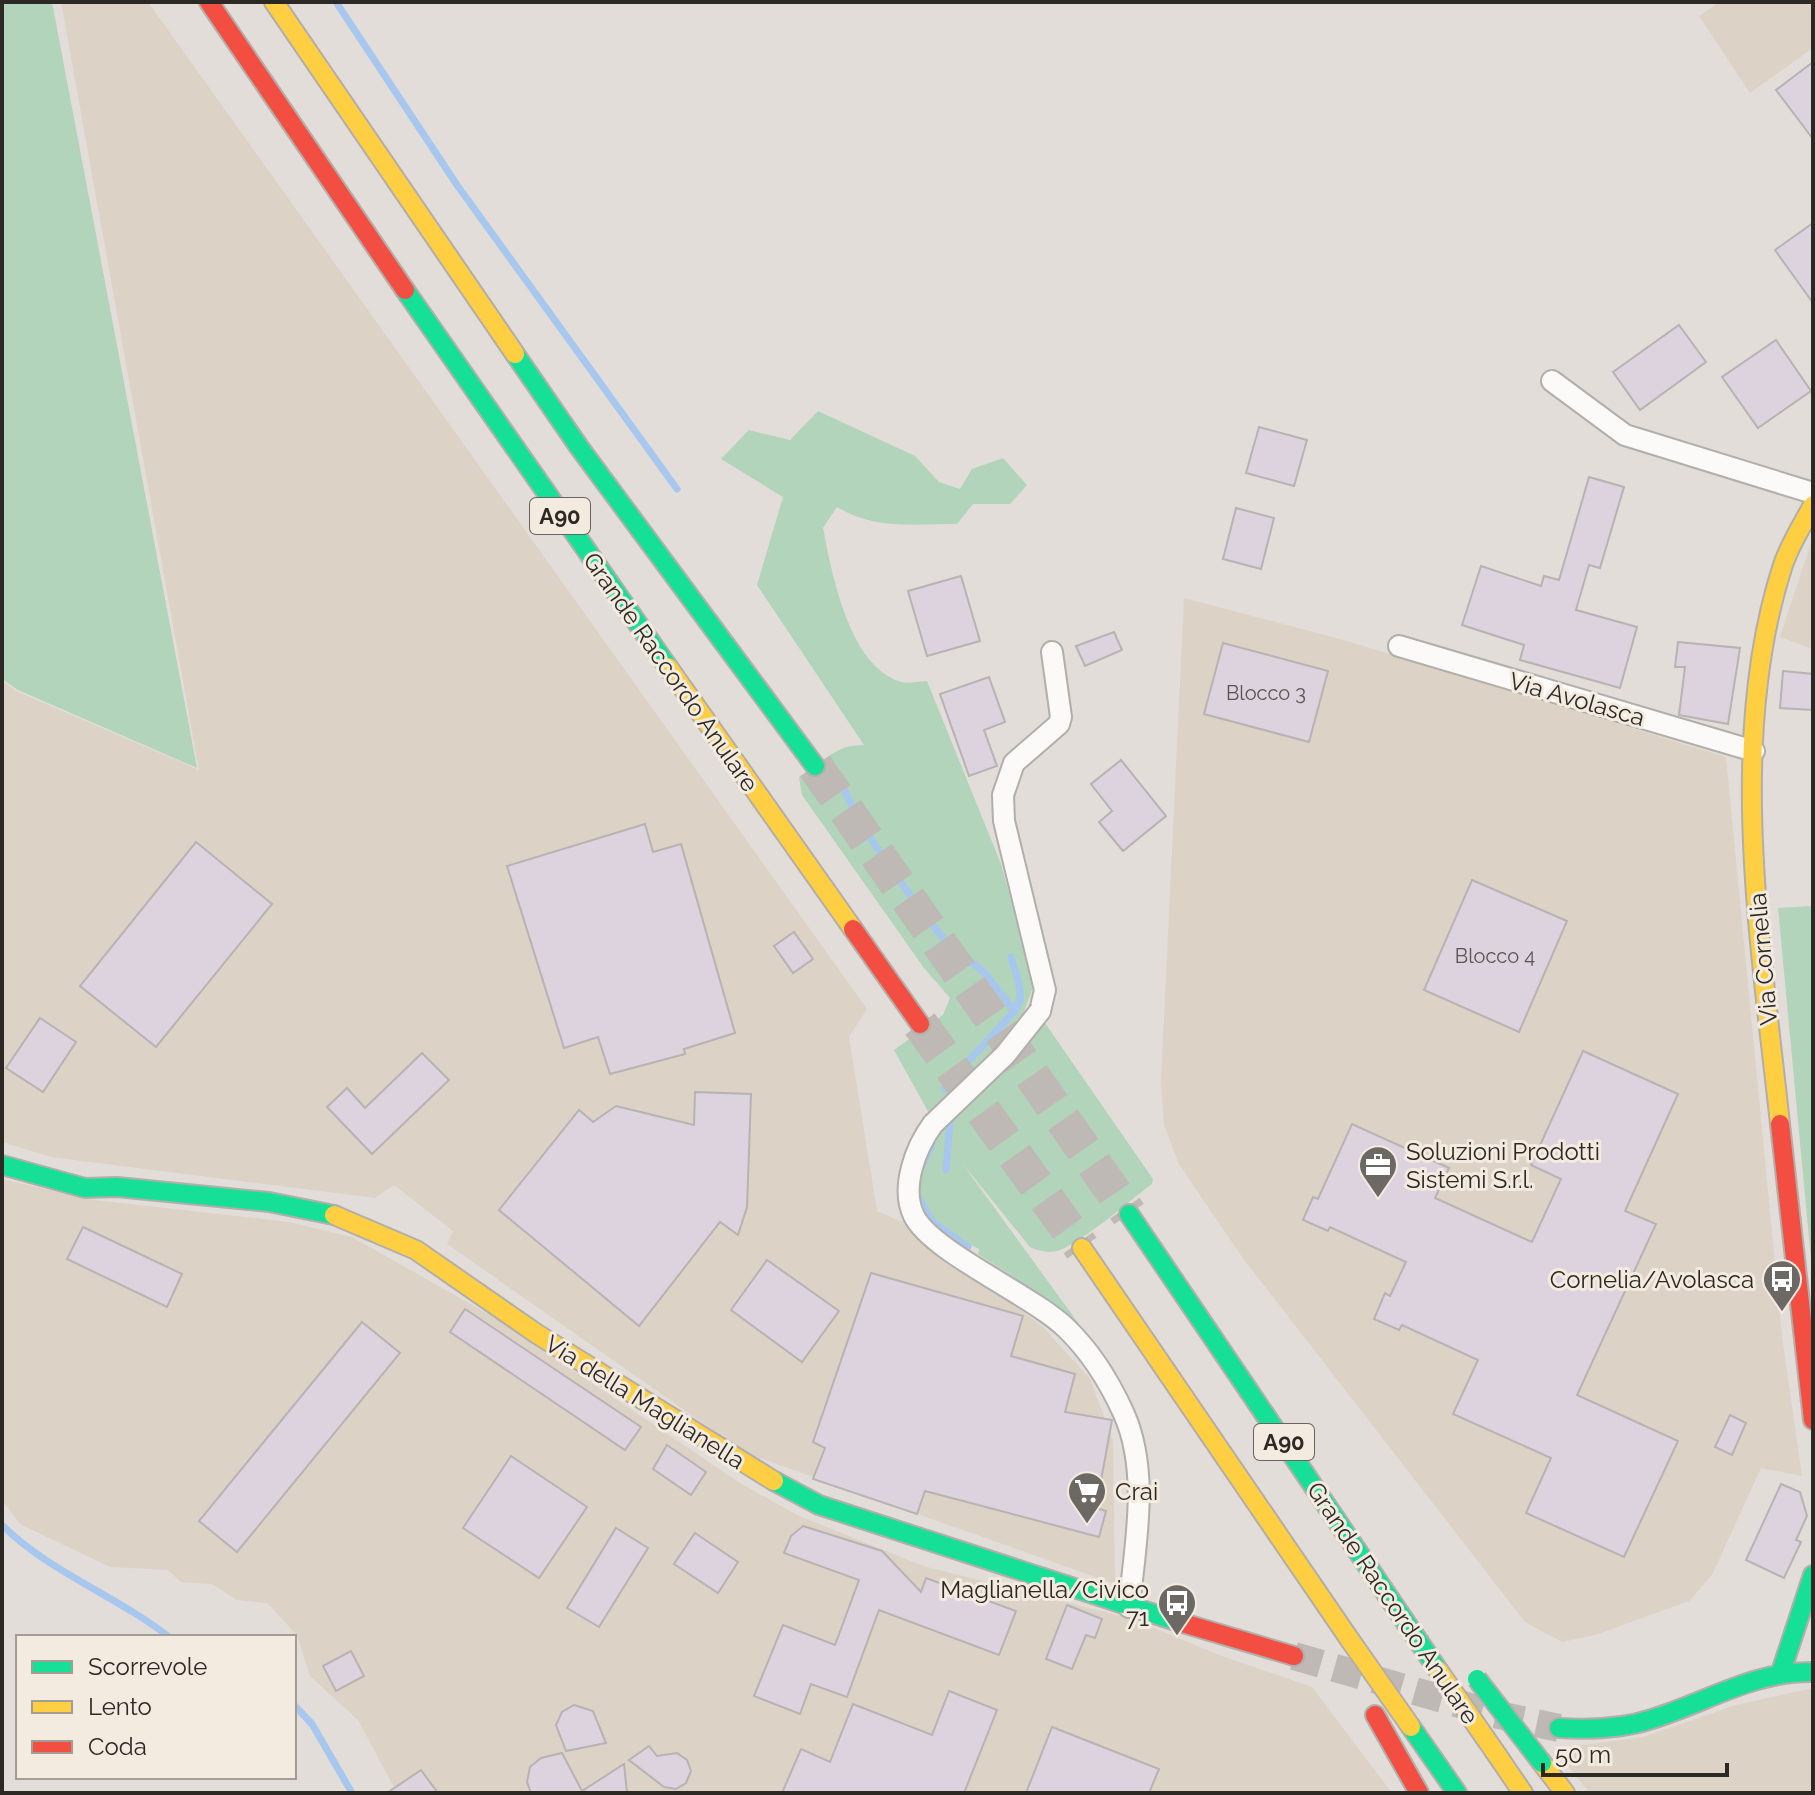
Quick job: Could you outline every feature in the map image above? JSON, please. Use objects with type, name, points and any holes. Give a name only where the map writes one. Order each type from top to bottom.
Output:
[{"type":"main road","name":"Grande Raccordo Anulare","points":[[209,2],[484,407],[920,1024]]},
{"type":"main road","name":"A90","points":[[274,2],[561,423],[815,766]]},
{"type":"main road","name":"Via Cornelia","points":[[1813,505],[1793,539],[1771,610],[1754,751],[1753,823],[1763,968],[1813,1420]]},
{"type":"main road","name":"Via della Maglianella","points":[[2,1165],[85,1188],[117,1187],[240,1199],[312,1208],[342,1216],[416,1250],[537,1334],[785,1489],[887,1530],[1294,1656]]},
{"type":"main road","name":"Grande Raccordo Anulare","points":[[1129,1214],[1523,1793]]},
{"type":"main road","name":"A90","points":[[1082,1248],[1457,1793]]},
{"type":"main road","points":[[1261,1511],[1419,1793]]},
{"type":"main road","points":[[1357,1550],[1444,1644]]},
{"type":"main road","points":[[1781,1672],[1813,1575]]},
{"type":"main road","points":[[1559,1728],[1600,1730],[1639,1723],[1781,1672],[1813,1672]]},
{"type":"main road","points":[[1471,1674],[1565,1793]]},
{"type":"street","points":[[1552,381],[1599,420],[1625,435],[1813,493]]},
{"type":"street","name":"Via Avolasca","points":[[1399,646],[1754,751]]},
{"type":"street","points":[[1052,652],[1061,717],[1055,729],[1014,763],[1003,795],[1004,821],[1045,990],[1040,1011],[1005,1055],[933,1124],[910,1178],[915,1216],[936,1240],[1066,1328],[1092,1359],[1124,1415],[1134,1443],[1138,1475],[1137,1525],[1129,1607]]},
{"type":"shaded area","points":[[61,2],[148,2],[867,1009],[849,1037],[877,1211],[909,1225],[1043,1327],[1090,1379],[1113,1441],[1115,1584],[746,1453],[447,1244],[453,1231],[394,1185],[375,1198],[51,1157],[2,1142],[2,681],[16,691],[199,770]]},
{"type":"shaded area","points":[[1719,2],[1813,2],[1813,48],[1750,93],[1699,16]]},
{"type":"shaded area","points":[[1813,537],[1813,649],[1780,637]]},
{"type":"shaded area","points":[[1184,598],[1340,639],[1726,757],[1782,1336],[1802,1476],[1761,1468],[1712,1575],[1689,1601],[1595,1635],[1562,1642],[1525,1622],[1242,1257],[1179,1164],[1164,1125],[1161,1082]]},
{"type":"shaded area","points":[[2,1179],[94,1200],[289,1222],[352,1237],[497,1319],[740,1483],[797,1515],[923,1566],[1129,1618],[1222,1656],[1312,1687],[1392,1793],[397,1793],[358,1720],[310,1676],[297,1635],[267,1603],[237,1600],[212,1584],[181,1582],[168,1570],[110,1567],[20,1524],[2,1500]]},
{"type":"shaded area","points":[[1813,1688],[1813,1793],[1590,1793],[1554,1749],[1643,1737],[1736,1705]]},
{"type":"green space","points":[[2,2],[52,2],[197,768],[18,690],[2,679]]},
{"type":"green space","points":[[818,411],[915,456],[939,482],[960,489],[972,469],[1003,458],[1027,485],[1010,504],[973,504],[957,524],[880,522],[837,507],[823,528],[838,593],[856,639],[884,673],[902,682],[927,681],[1001,864],[1034,984],[1020,1023],[929,1113],[894,1050],[943,1015],[950,998],[924,968],[802,795],[799,777],[845,747],[864,745],[757,585],[783,497],[721,459],[749,430],[790,440]]},
{"type":"green space","points":[[1813,906],[1813,1281],[1778,908]]},
{"type":"green space","points":[[1045,1023],[1153,1179],[1152,1184],[1082,1238],[1060,1250],[1045,1252],[1030,1247],[962,1163],[1089,1338],[1032,1289],[978,1254],[979,1249],[971,1245],[968,1249],[938,1230],[924,1215],[917,1194],[919,1170],[940,1129]]},
{"type":"building","points":[[1813,62],[1813,139],[1776,90]]},
{"type":"building","points":[[1813,223],[1813,303],[1775,250]]},
{"type":"building","points":[[1679,325],[1706,362],[1640,410],[1613,372]]},
{"type":"building","points":[[1776,340],[1811,391],[1758,428],[1722,377]]},
{"type":"building","points":[[1259,427],[1307,440],[1294,486],[1246,473]]},
{"type":"building","points":[[1589,477],[1624,487],[1600,568],[1589,565],[1576,610],[1637,627],[1620,688],[1520,660],[1524,645],[1462,625],[1481,566],[1541,586],[1544,576],[1559,580]]},
{"type":"building","points":[[1236,508],[1274,518],[1261,569],[1223,559]]},
{"type":"building","points":[[961,576],[980,641],[927,656],[908,591]]},
{"type":"building","points":[[1114,632],[1122,650],[1085,666],[1076,646]]},
{"type":"building","points":[[1678,642],[1740,648],[1728,724],[1679,715],[1685,667],[1675,667]]},
{"type":"building","points":[[1223,643],[1328,671],[1309,742],[1204,714]]},
{"type":"building","points":[[1783,671],[1813,674],[1813,710],[1780,708]]},
{"type":"building","points":[[989,677],[1005,722],[984,730],[997,766],[969,776],[940,694]]},
{"type":"building","points":[[1121,760],[1166,816],[1123,851],[1099,822],[1112,811],[1091,784]]},
{"type":"building","points":[[645,824],[653,852],[681,844],[735,1033],[684,1049],[685,1054],[610,1074],[598,1037],[564,1048],[507,866]]},
{"type":"building","points":[[196,842],[272,904],[156,1047],[80,986]]},
{"type":"building","points":[[1472,880],[1567,921],[1519,1032],[1424,990]]},
{"type":"building","points":[[794,932],[813,959],[793,973],[774,946]]},
{"type":"building","points":[[40,1018],[76,1042],[43,1092],[6,1068]]},
{"type":"building","points":[[1583,1051],[1678,1094],[1625,1211],[1656,1224],[1577,1395],[1678,1441],[1624,1557],[1526,1513],[1551,1458],[1453,1414],[1478,1360],[1402,1325],[1399,1330],[1374,1319],[1385,1293],[1390,1296],[1406,1262],[1330,1227],[1328,1231],[1303,1220],[1313,1197],[1318,1199],[1352,1124],[1449,1168],[1435,1198],[1532,1242],[1561,1179],[1531,1165]]},
{"type":"building","points":[[422,1053],[449,1080],[372,1154],[327,1107],[347,1088],[365,1108]]},
{"type":"building","points":[[695,1092],[751,1094],[747,1207],[738,1235],[720,1222],[639,1326],[499,1210],[579,1110],[593,1122],[616,1106],[694,1125]]},
{"type":"building","points":[[83,1227],[182,1274],[167,1307],[67,1259]]},
{"type":"building","points":[[767,1260],[839,1311],[802,1362],[731,1310]]},
{"type":"building","points":[[871,1273],[1023,1316],[1011,1356],[1075,1374],[1065,1412],[1112,1420],[1096,1508],[1106,1511],[1099,1537],[925,1491],[917,1514],[813,1479],[825,1448],[813,1442]]},
{"type":"building","points":[[465,1309],[641,1427],[625,1450],[450,1332]]},
{"type":"building","points":[[362,1322],[400,1353],[237,1552],[199,1521]]},
{"type":"building","points":[[1730,1415],[1746,1423],[1732,1455],[1715,1447]]},
{"type":"building","points":[[667,1445],[706,1472],[691,1495],[653,1469]]},
{"type":"building","points":[[511,1456],[587,1507],[539,1578],[463,1528]]},
{"type":"building","points":[[1781,1484],[1800,1492],[1807,1516],[1796,1540],[1801,1542],[1784,1578],[1746,1560]]},
{"type":"building","points":[[803,1526],[882,1551],[921,1592],[926,1578],[1016,1611],[999,1655],[879,1610],[847,1697],[811,1684],[800,1714],[754,1696],[783,1625],[835,1645],[859,1580],[784,1553],[791,1536]]},
{"type":"building","points":[[616,1528],[648,1548],[599,1627],[567,1608]]},
{"type":"building","points":[[695,1533],[738,1562],[718,1593],[674,1564]]},
{"type":"building","points":[[1067,1605],[1102,1619],[1095,1638],[1086,1635],[1072,1669],[1046,1659]]},
{"type":"building","points":[[351,1651],[364,1676],[336,1691],[323,1666]]},
{"type":"building","points":[[949,1691],[997,1710],[964,1793],[782,1793],[801,1749],[830,1762],[853,1704],[932,1735]]},
{"type":"building","points":[[574,1705],[593,1711],[606,1743],[566,1751],[556,1725],[562,1712]]},
{"type":"building","points":[[1052,1727],[1159,1769],[1149,1793],[1026,1793]]},
{"type":"building","points":[[649,1746],[657,1756],[677,1753],[687,1760],[691,1771],[686,1783],[676,1789],[664,1787],[629,1760]]},
{"type":"building","points":[[562,1753],[582,1791],[624,1764],[627,1793],[531,1793],[527,1782],[530,1767],[541,1758]]},
{"type":"building","points":[[421,1770],[438,1793],[387,1793]]},
{"type":"waterway","points":[[336,2],[457,185],[677,489]]},
{"type":"waterway","name":"Grande Raccordo Anulare","points":[[841,781],[857,819],[921,911],[943,938],[986,974],[1015,1012]]},
{"type":"waterway","name":"Grande Raccordo Anulare","points":[[944,1089],[1017,1007],[1020,990],[1011,957]]},
{"type":"waterway","points":[[946,1170],[950,1119]]},
{"type":"waterway","points":[[921,1168],[932,1145]]},
{"type":"waterway","points":[[918,1196],[933,1222],[968,1247]]},
{"type":"waterway","points":[[2,1525],[41,1557],[166,1635]]},
{"type":"waterway","points":[[296,1707],[312,1724],[352,1793]]},
{"type":"tunnel","points":[[815,766],[1129,1214]]},
{"type":"tunnel","points":[[920,1024],[1082,1248]]},
{"type":"tunnel","points":[[1294,1656],[1494,1714],[1559,1728]]},
{"type":"traffic: fast","points":[[405,290],[668,667]]},
{"type":"traffic: fast","points":[[515,354],[579,447],[815,766]]},
{"type":"traffic: fast","points":[[2,1165],[85,1188],[117,1187],[269,1202],[334,1215]]},
{"type":"traffic: fast","points":[[1129,1214],[1438,1670]]},
{"type":"traffic: fast","points":[[774,1481],[819,1505],[1176,1621]]},
{"type":"traffic: fast","points":[[1781,1672],[1813,1575]]},
{"type":"traffic: fast","points":[[1559,1728],[1595,1729],[1629,1725],[1751,1682],[1791,1673],[1813,1672]]},
{"type":"traffic: fast","points":[[1477,1679],[1542,1763]]},
{"type":"traffic: fast","points":[[1411,1727],[1457,1793]]},
{"type":"traffic: slow","points":[[274,2],[515,354]]},
{"type":"traffic: slow","points":[[1780,1124],[1758,915],[1752,771],[1756,701],[1766,632],[1783,565],[1813,505]]},
{"type":"traffic: slow","points":[[668,667],[853,929]]},
{"type":"traffic: slow","points":[[334,1215],[416,1250],[537,1334],[774,1481]]},
{"type":"traffic: slow","points":[[1082,1248],[1350,1640]]},
{"type":"traffic: slow","points":[[1350,1640],[1411,1727]]},
{"type":"traffic: slow","points":[[1438,1670],[1495,1752]]},
{"type":"traffic: slow","points":[[1495,1752],[1523,1793]]},
{"type":"traffic: slow","points":[[1542,1763],[1565,1793]]},
{"type":"traffic: jam","points":[[209,2],[405,290]]},
{"type":"traffic: jam","points":[[853,929],[920,1024]]},
{"type":"traffic: jam","points":[[1780,1124],[1813,1420]]},
{"type":"traffic: jam","points":[[1176,1621],[1294,1656]]},
{"type":"traffic: jam","points":[[1375,1715],[1419,1793]]},
{"type":"place","name":"Soluzioni Prodotti Sistemi S.r.l.","points":[[1378,1199]]},
{"type":"place","name":"Cornelia/Avolasca","points":[[1782,1313]]},
{"type":"place","name":"Crai","points":[[1087,1525]]},
{"type":"place","name":"Maglianella/Civico 71","points":[[1177,1637]]}]
